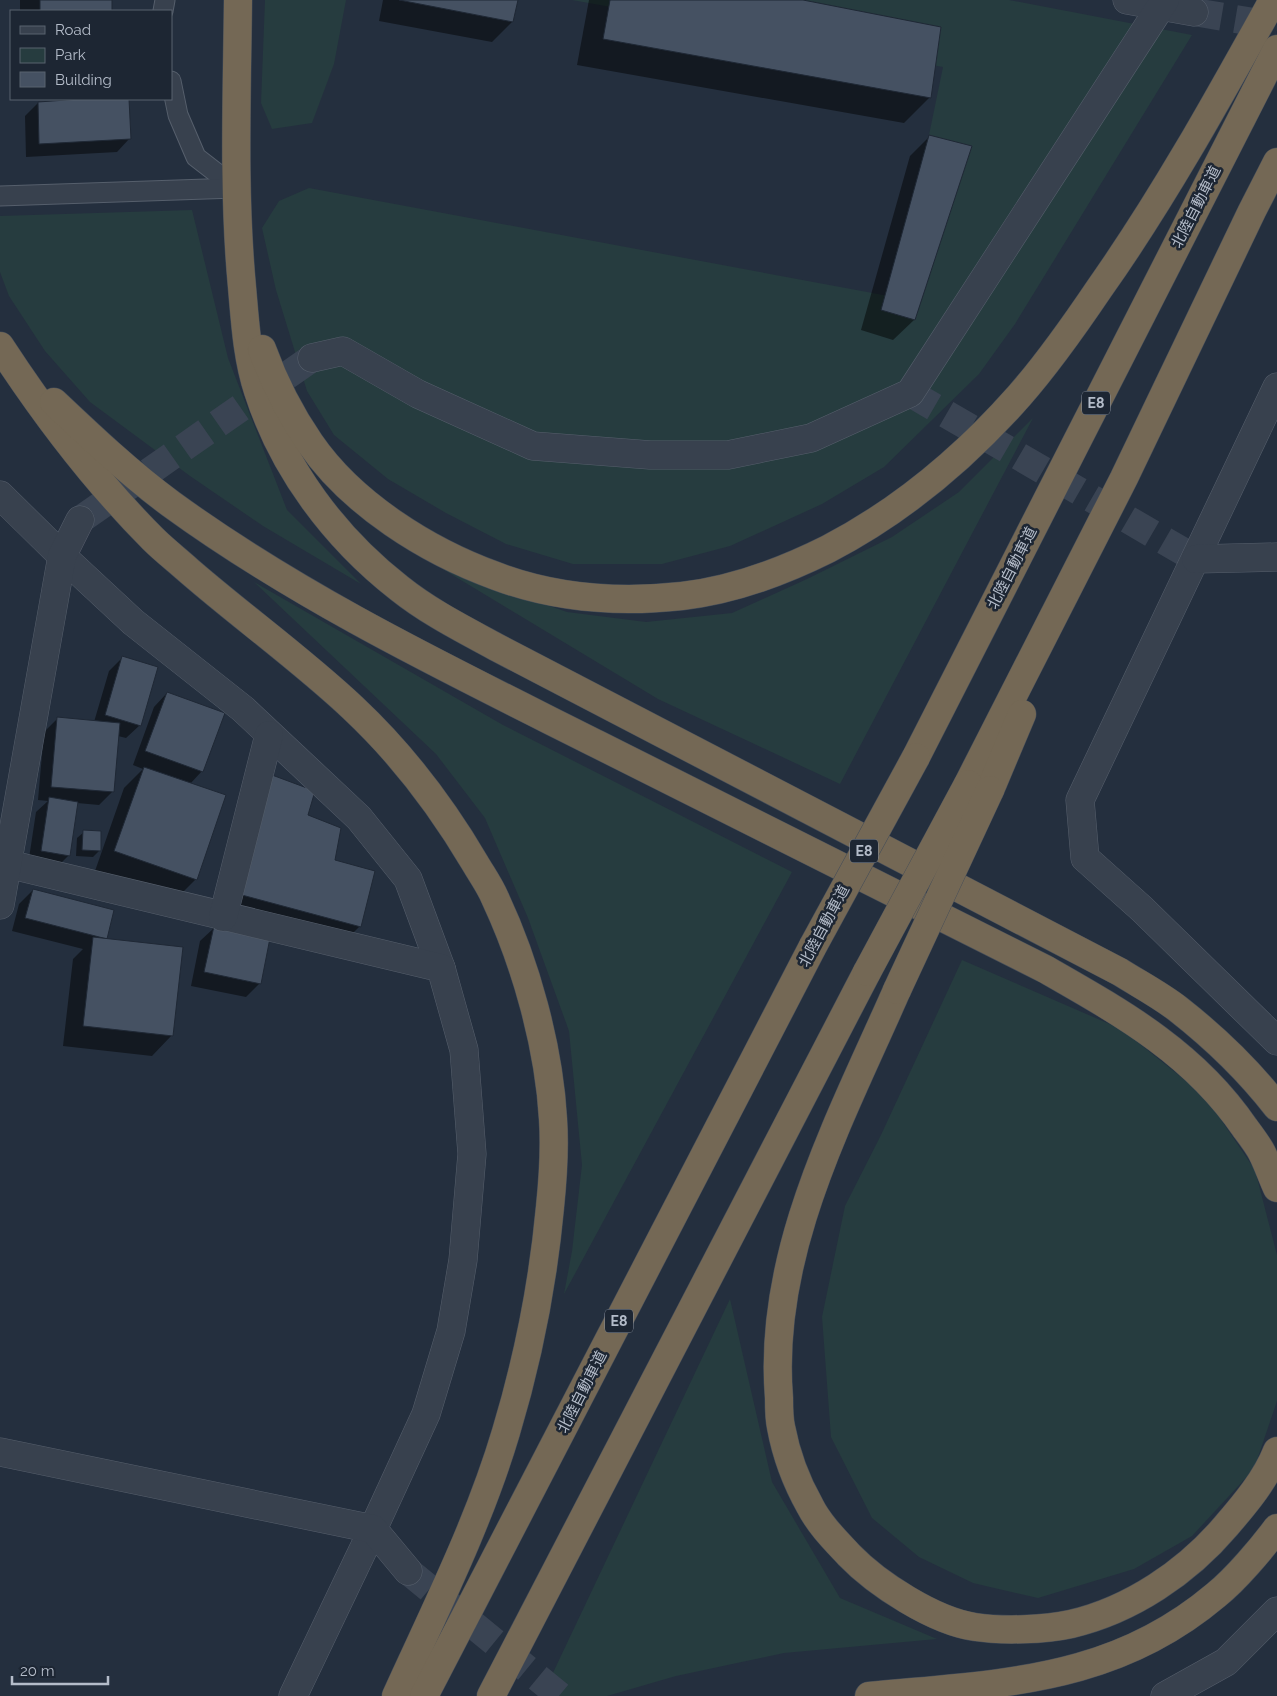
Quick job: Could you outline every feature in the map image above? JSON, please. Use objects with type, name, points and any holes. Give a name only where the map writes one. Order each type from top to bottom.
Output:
[{"type":"highway","points":[[238,0],[237,241],[248,348],[258,390],[276,436],[297,476],[328,517],[360,553],[399,588],[444,619],[1120,972],[1177,1009],[1214,1040],[1258,1083],[1277,1107]]},
{"type":"highway","points":[[237,241],[246,290],[258,338],[272,376],[311,444],[342,481],[379,514],[422,542],[465,565],[514,583],[561,595],[610,600],[658,599],[704,593],[750,582],[794,566],[837,544],[890,513],[928,484],[980,437],[1020,395],[1062,342],[1113,270],[1204,124],[1273,0]]},
{"type":"highway","name":"北陸自動車道","points":[[424,1696],[813,946],[916,756],[1277,49]]},
{"type":"highway","points":[[1277,162],[1124,478],[979,787],[897,990],[817,1175],[798,1229],[786,1278],[778,1329],[777,1374],[781,1427],[792,1466],[810,1508],[833,1538],[860,1566],[894,1592],[933,1614],[973,1627],[1020,1629],[1070,1625],[1122,1607],[1165,1582],[1209,1546],[1244,1505],[1273,1461],[1277,1451]]},
{"type":"highway","points":[[0,345],[50,398],[113,457],[169,502],[230,545],[299,588],[456,673],[1045,969],[1109,1005],[1157,1037],[1198,1071],[1233,1110],[1262,1153],[1277,1188]]},
{"type":"highway","points":[[0,345],[33,396],[74,450],[109,492],[154,540],[353,708],[395,751],[429,794],[462,841],[494,895],[516,948],[533,1003],[546,1060],[553,1119],[552,1180],[547,1239],[537,1302],[524,1364],[505,1435],[480,1506],[396,1696]]},
{"type":"highway","points":[[491,1696],[867,972],[979,787]]},
{"type":"highway","points":[[869,1696],[1018,1680],[1079,1667],[1131,1649],[1175,1625],[1217,1595],[1247,1564],[1277,1528]]},
{"type":"street","points":[[1127,0],[1164,3],[1194,12]]},
{"type":"street","points":[[312,358],[343,352],[418,394],[533,446],[650,455],[728,455],[811,438],[910,393],[1164,3]]},
{"type":"street","points":[[1277,387],[1080,800],[1085,858],[1142,909],[1277,1041]]},
{"type":"street","points":[[0,495],[133,622],[243,710],[359,818],[408,879],[441,968],[464,1050],[472,1154],[463,1260],[451,1331],[426,1414],[293,1696]]},
{"type":"street","points":[[0,905],[4,864],[62,556],[80,520]]},
{"type":"street","points":[[1196,558],[1277,557]]},
{"type":"street","points":[[223,917],[269,735]]},
{"type":"street","points":[[4,864],[441,968]]},
{"type":"street","points":[[0,1452],[373,1529],[408,1571]]},
{"type":"street","points":[[1165,1696],[1226,1662],[1277,1611]]},
{"type":"lane","points":[[172,86],[178,115],[196,157],[236,188]]},
{"type":"lane","points":[[0,196],[236,188]]},
{"type":"green space","points":[[265,0],[346,0],[334,64],[312,123],[272,129],[261,103]]},
{"type":"green space","points":[[572,0],[1009,0],[1192,35],[1015,324],[979,374],[884,467],[822,504],[730,546],[662,564],[573,564],[506,544],[446,513],[388,479],[334,435],[307,391],[276,290],[262,228],[279,201],[309,188],[921,302],[971,146],[929,135],[943,67]]},
{"type":"green space","points":[[192,210],[228,358],[287,510],[361,584],[263,526],[190,476],[90,402],[45,351],[9,296],[0,272],[0,216]]},
{"type":"green space","points":[[1033,418],[840,784],[658,699],[441,568],[567,612],[646,622],[732,613],[892,537],[959,492]]},
{"type":"green space","points":[[254,582],[503,725],[792,872],[564,1294],[572,1251],[582,1165],[569,1031],[528,918],[485,818],[436,754]]},
{"type":"green space","points":[[962,960],[1121,1029],[1205,1096],[1255,1170],[1277,1255],[1277,1401],[1254,1469],[1192,1536],[1134,1569],[1038,1598],[973,1583],[919,1557],[872,1518],[831,1437],[822,1317],[845,1206],[881,1135]]},
{"type":"green space","points":[[730,1299],[772,1482],[840,1598],[937,1639],[784,1653],[676,1676],[607,1696],[542,1696]]},
{"type":"building","points":[[40,0],[112,0],[112,10],[40,10]]},
{"type":"building","points":[[399,0],[518,0],[513,22]]},
{"type":"building","points":[[610,0],[803,0],[941,27],[931,98],[603,39]]},
{"type":"building","points":[[129,100],[131,139],[39,144],[38,102]]},
{"type":"building","points":[[929,135],[972,146],[915,320],[881,310]]},
{"type":"building","points":[[122,656],[158,667],[141,726],[105,715]]},
{"type":"building","points":[[167,692],[225,713],[203,772],[145,751]]},
{"type":"building","points":[[57,717],[120,723],[114,792],[51,787]]},
{"type":"building","points":[[144,767],[226,795],[197,880],[114,851]]},
{"type":"building","points":[[272,775],[315,791],[308,815],[341,828],[335,860],[375,871],[361,927],[238,894]]},
{"type":"building","points":[[49,797],[78,802],[70,856],[41,851]]},
{"type":"building","points":[[83,830],[101,831],[101,851],[82,850]]},
{"type":"building","points":[[33,889],[114,910],[107,939],[25,918]]},
{"type":"building","points":[[214,926],[270,938],[261,984],[204,972]]},
{"type":"building","points":[[93,937],[183,947],[173,1036],[83,1026]]},
{"type":"tunnel","points":[[1194,12],[1277,26]]},
{"type":"tunnel","points":[[80,520],[312,358]]},
{"type":"tunnel","points":[[910,393],[1196,559]]},
{"type":"tunnel","points":[[408,1571],[560,1696]]}]
